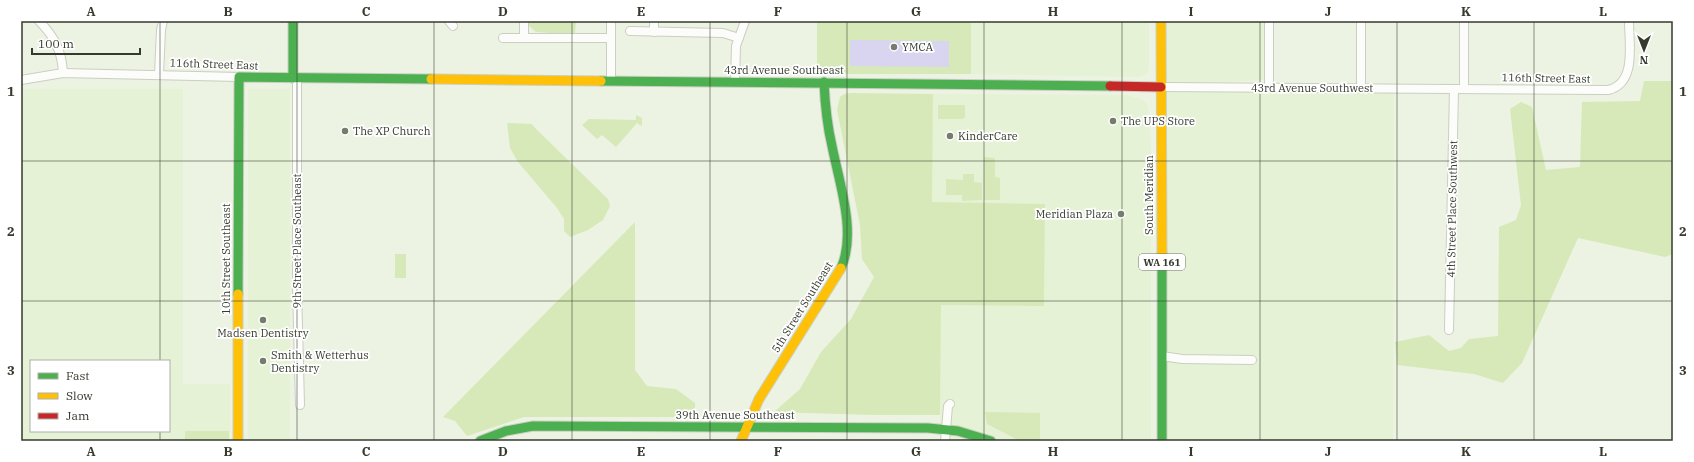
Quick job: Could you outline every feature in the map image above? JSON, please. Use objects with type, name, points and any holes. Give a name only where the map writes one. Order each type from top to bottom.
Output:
[{"type":"street","points":[[39,21],[53,36],[61,57],[63,73]]},
{"type":"street","points":[[159,74],[161,30],[163,21]]},
{"type":"street","points":[[293,21],[293,78]]},
{"type":"street","points":[[524,21],[524,37]]},
{"type":"street","points":[[611,21],[611,80]]},
{"type":"street","points":[[654,21],[654,32]]},
{"type":"street","points":[[735,82],[736,46],[745,21]]},
{"type":"street","name":"South Meridian","points":[[1161,21],[1162,441]]},
{"type":"street","points":[[1269,21],[1269,87]]},
{"type":"street","points":[[1361,21],[1361,88]]},
{"type":"street","points":[[1464,21],[1464,89]]},
{"type":"street","name":"116th Street East","points":[[1464,89],[1604,91],[1617,88],[1624,81],[1627,75],[1629,61],[1629,21]]},
{"type":"street","points":[[630,32],[723,33],[739,38]]},
{"type":"street","points":[[503,38],[611,38]]},
{"type":"street","name":"116th Street East","points":[[21,80],[63,73],[407,79]]},
{"type":"street","name":"10th Street Southeast","points":[[238,441],[239,77]]},
{"type":"street","name":"9th Street Place Southeast","points":[[293,78],[297,82],[297,288],[300,405]]},
{"type":"street","name":"43rd Avenue Southeast","points":[[407,79],[824,82],[1161,87]]},
{"type":"street","name":"5th Street Southeast","points":[[741,441],[759,399],[838,275],[844,262],[847,250],[847,225],[828,131],[824,82]]},
{"type":"street","name":"43rd Avenue Southwest","points":[[1161,87],[1464,89]]},
{"type":"street","name":"4th Street Place Southwest","points":[[1449,330],[1454,89]]},
{"type":"street","points":[[1162,356],[1182,359],[1252,360]]},
{"type":"street","points":[[945,441],[948,406],[950,404]]},
{"type":"street","name":"39th Avenue Southeast","points":[[480,441],[516,428],[533,426],[946,430],[970,434],[991,441]]},
{"type":"shaded area","points":[[971,21],[1149,21],[1149,68],[1147,74],[1136,77],[971,74]]},
{"type":"shaded area","points":[[1161,21],[1273,21],[1272,79],[1170,86],[1394,88],[1393,441],[1162,441]]},
{"type":"shaded area","points":[[850,40],[949,41],[949,67],[850,66]]},
{"type":"shaded area","points":[[21,89],[183,89],[183,384],[230,384],[230,441],[21,441]]},
{"type":"shaded area","points":[[248,89],[290,89],[290,441],[248,441]]},
{"type":"shaded area","points":[[933,94],[1126,95],[1139,98],[1146,102],[1148,107],[1151,144],[1151,441],[941,441],[941,305],[1044,306],[1045,204],[932,202]]},
{"type":"green space","points":[[527,21],[576,21],[575,33],[564,34],[536,32],[528,25]]},
{"type":"green space","name":"YMCA","points":[[817,21],[971,21],[971,74],[817,74]]},
{"type":"green space","points":[[1644,81],[1673,81],[1673,254],[1665,257],[1578,238],[1522,363],[1503,383],[1474,374],[1397,365],[1395,342],[1429,335],[1449,351],[1461,348],[1469,339],[1498,336],[1499,227],[1516,220],[1521,205],[1510,109],[1521,102],[1532,107],[1546,170],[1580,167],[1582,102],[1640,101]]},
{"type":"green space","points":[[844,94],[933,94],[932,202],[1045,204],[1044,306],[941,305],[940,415],[872,415],[774,412],[800,389],[821,352],[851,319],[874,277],[862,259],[860,225],[837,110],[840,97]]},
{"type":"green space","points":[[938,105],[965,105],[965,117],[963,119],[938,119]]},
{"type":"green space","points":[[636,115],[642,118],[642,125],[641,126],[637,123],[616,147],[602,135],[597,139],[582,125],[589,119],[636,120]]},
{"type":"green space","points":[[507,123],[532,124],[608,199],[610,206],[603,220],[588,230],[570,237],[564,231],[564,219],[557,208],[518,162],[510,148]]},
{"type":"green space","points":[[984,157],[995,158],[995,177],[1000,178],[1000,200],[984,200]]},
{"type":"green space","points":[[963,174],[974,174],[974,182],[982,183],[982,200],[962,201],[962,195],[946,195],[946,179],[963,180]]},
{"type":"green space","points":[[635,222],[635,370],[647,386],[676,389],[695,403],[695,417],[524,417],[467,436],[455,421],[443,417]]},
{"type":"green space","points":[[395,254],[406,254],[406,278],[395,278]]},
{"type":"green space","points":[[985,412],[1040,413],[1040,441],[1020,441],[987,424]]},
{"type":"green space","points":[[185,431],[229,431],[229,441],[185,441]]},
{"type":"traffic: fast","points":[[293,21],[293,78]]},
{"type":"traffic: fast","points":[[238,294],[239,77],[431,79]]},
{"type":"traffic: fast","points":[[601,81],[1110,86]]},
{"type":"traffic: fast","points":[[824,82],[829,130],[842,191],[847,224],[845,254],[841,268]]},
{"type":"traffic: fast","points":[[1162,254],[1162,441]]},
{"type":"traffic: fast","points":[[480,441],[506,431],[533,426],[928,428],[958,431],[991,441]]},
{"type":"traffic: slow","points":[[1161,21],[1162,254]]},
{"type":"traffic: slow","points":[[431,79],[601,81]]},
{"type":"traffic: slow","points":[[741,441],[759,399],[841,268]]},
{"type":"traffic: slow","points":[[238,294],[238,441]]},
{"type":"traffic: jam","points":[[1110,86],[1161,87]]},
{"type":"place","name":"YMCA","points":[[894,47]]},
{"type":"place","name":"The UPS Store","points":[[1113,121]]},
{"type":"place","name":"The XP Church","points":[[345,131]]},
{"type":"place","name":"KinderCare","points":[[950,136]]},
{"type":"place","name":"Meridian Plaza","points":[[1121,214]]},
{"type":"place","name":"Madsen Dentistry","points":[[263,320]]},
{"type":"place","name":"Smith & Wetterhus Dentistry","points":[[263,361]]}]
